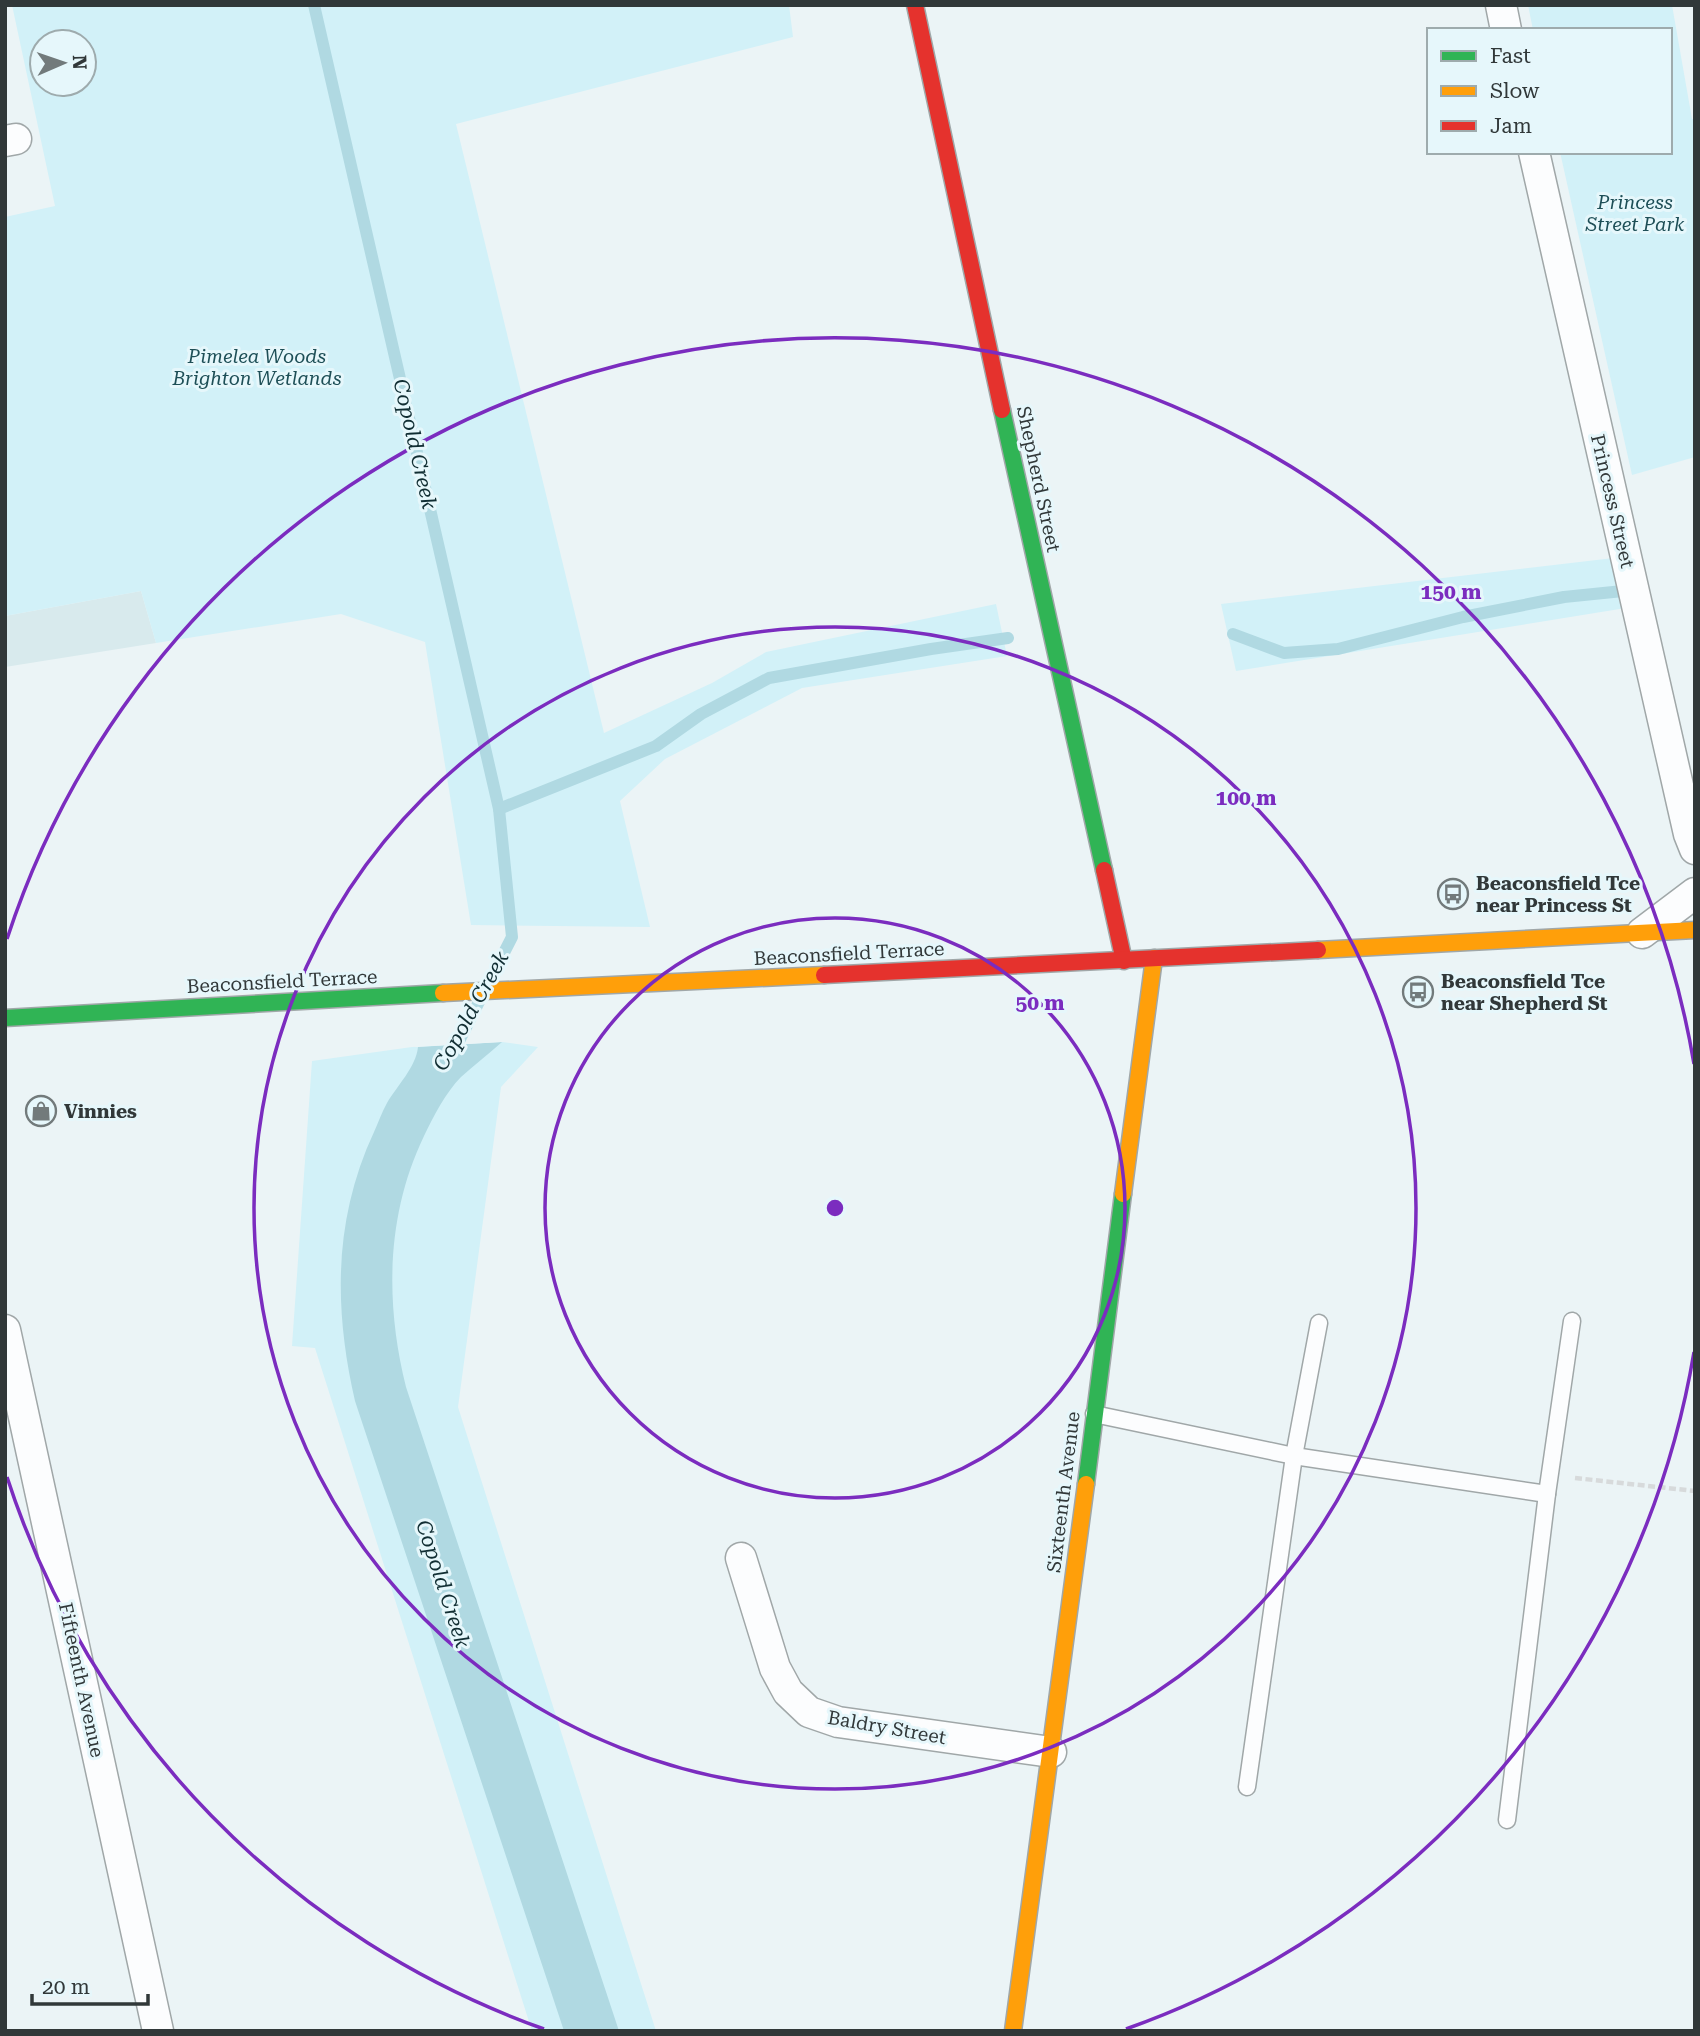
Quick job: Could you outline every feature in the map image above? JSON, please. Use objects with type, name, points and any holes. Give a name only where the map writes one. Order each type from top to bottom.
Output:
[{"type":"street","name":"Shepherd Street","points":[[915,5],[1124,961]]},
{"type":"street","points":[[1501,5],[1506,28]]},
{"type":"street","name":"Princess Street","points":[[1534,154],[1695,849]]},
{"type":"street","points":[[1642,933],[1695,893]]},
{"type":"street","name":"Beaconsfield Terrace","points":[[5,1018],[440,993],[1124,961],[1695,930]]},
{"type":"street","name":"Sixteenth Avenue","points":[[1013,2031],[1154,958]]},
{"type":"street","name":"Fifteenth Avenue","points":[[5,1330],[158,2031]]},
{"type":"street","name":"Baldry Street","points":[[741,1558],[775,1668],[788,1692],[809,1712],[838,1722],[1051,1752]]},
{"type":"lane","points":[[1507,1820],[1547,1494],[1572,1321]]},
{"type":"lane","points":[[1247,1787],[1294,1456],[1319,1323]]},
{"type":"lane","points":[[1094,1414],[1294,1456],[1547,1494]]},
{"type":"path","points":[[1550,1476],[1695,1490]]},
{"type":"shaded area","points":[[141,591],[156,643],[5,667],[5,616]]},
{"type":"green space","name":"Pimelea Woods Brighton Wetlands","points":[[12,5],[789,5],[793,37],[456,124],[604,733],[712,683],[766,652],[996,604],[1007,656],[802,688],[665,759],[620,801],[650,927],[471,925],[425,642],[341,614],[156,643],[141,591],[5,616],[5,217],[55,206],[32,98],[98,98],[98,28],[28,28],[28,80]]},
{"type":"green space","name":"Princess Street Park","points":[[1528,5],[1672,5],[1692,119],[1695,119],[1695,457],[1632,475],[1560,154],[1672,154],[1672,28],[1533,28]]},
{"type":"green space","points":[[1622,557],[1632,607],[1236,671],[1221,604]]},
{"type":"green space","points":[[502,1042],[538,1047],[501,1087],[458,1407],[656,2031],[532,2031],[315,1348],[292,1346],[312,1061],[412,1047]]},
{"type":"water","points":[[502,1042],[450,1090],[431,1121],[411,1166],[396,1228],[392,1291],[395,1323],[406,1387],[619,2031],[564,2031],[355,1401],[343,1333],[341,1265],[344,1232],[361,1165],[387,1103],[410,1069],[418,1047]]},
{"type":"pier","points":[[503,1039],[502,1042],[414,1047],[417,1043]]},
{"type":"waterway","name":"Copold Creek","points":[[314,5],[499,809],[512,937],[457,1045],[447,1059]]},
{"type":"waterway","points":[[1233,634],[1284,653],[1338,649],[1463,617],[1564,597],[1623,591]]},
{"type":"waterway","points":[[499,809],[656,746],[701,714],[769,678],[1008,638]]},
{"type":"traffic: fast","points":[[1002,410],[1104,870]]},
{"type":"traffic: fast","points":[[5,1018],[443,993]]},
{"type":"traffic: fast","points":[[1086,1484],[1123,1194]]},
{"type":"traffic: slow","points":[[1318,950],[1695,930]]},
{"type":"traffic: slow","points":[[1123,1194],[1154,958]]},
{"type":"traffic: slow","points":[[443,993],[824,975]]},
{"type":"traffic: slow","points":[[1013,2031],[1086,1484]]},
{"type":"traffic: jam","points":[[915,5],[1002,410]]},
{"type":"traffic: jam","points":[[1104,870],[1124,961]]},
{"type":"traffic: jam","points":[[824,975],[1318,950]]},
{"type":"place","name":"Beaconsfield Tce near Princess St","points":[[1453,894]]},
{"type":"place","name":"Beaconsfield Tce near Shepherd St","points":[[1418,992]]},
{"type":"place","name":"Vinnies","points":[[41,1111]]}]
